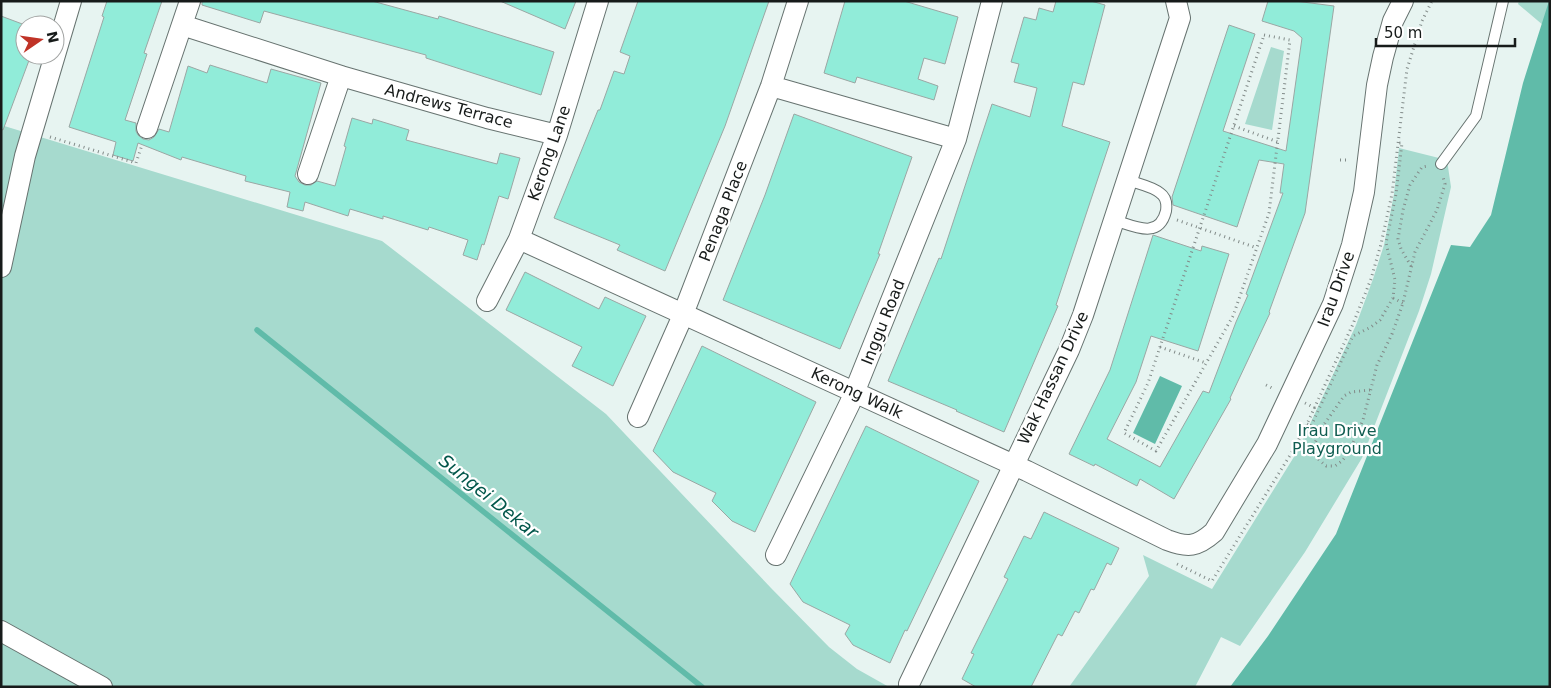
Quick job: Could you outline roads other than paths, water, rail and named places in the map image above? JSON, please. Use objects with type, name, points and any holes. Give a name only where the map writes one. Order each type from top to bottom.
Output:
[{"type":"street","points":[[147,128],[190,1]]},
{"type":"street","name":"Kerong Lane","points":[[488,301],[519,239],[557,135],[598,1]]},
{"type":"street","name":"Penaga Place","points":[[638,417],[683,314],[771,86],[798,1]]},
{"type":"street","name":"Inggu Road","points":[[776,555],[854,392],[956,139],[992,1]]},
{"type":"street","name":"Wak Hassan Drive","points":[[909,684],[1084,316],[1180,18],[1176,1]]},
{"type":"street","name":"Irau Drive","points":[[1194,545],[1205,540],[1214,532],[1267,444],[1333,304],[1352,245],[1364,192],[1377,85],[1383,57],[1393,21],[1403,1]]},
{"type":"street","points":[[1,267],[25,156],[66,4]]},
{"type":"street","name":"Andrews Terrace","points":[[182,25],[341,76],[487,118],[557,135]]},
{"type":"street","points":[[308,174],[341,76]]},
{"type":"street","points":[[771,86],[956,139]]},
{"type":"street","name":"Kerong Walk","points":[[519,239],[1013,465],[1167,540],[1180,545],[1194,545]]},
{"type":"street","points":[[1,631],[102,687]]},
{"type":"lane","points":[[1441,164],[1476,116],[1503,1]]},
{"type":"lane","points":[[1114,220],[1149,229],[1158,226],[1164,216],[1166,203],[1159,191],[1128,180]]},
{"type":"waterway","name":"Sungei Dekar","points":[[257,330],[702,687]]},
{"type":"park label","name":"Irau Drive Playground","points":[[1337,439]]}]
